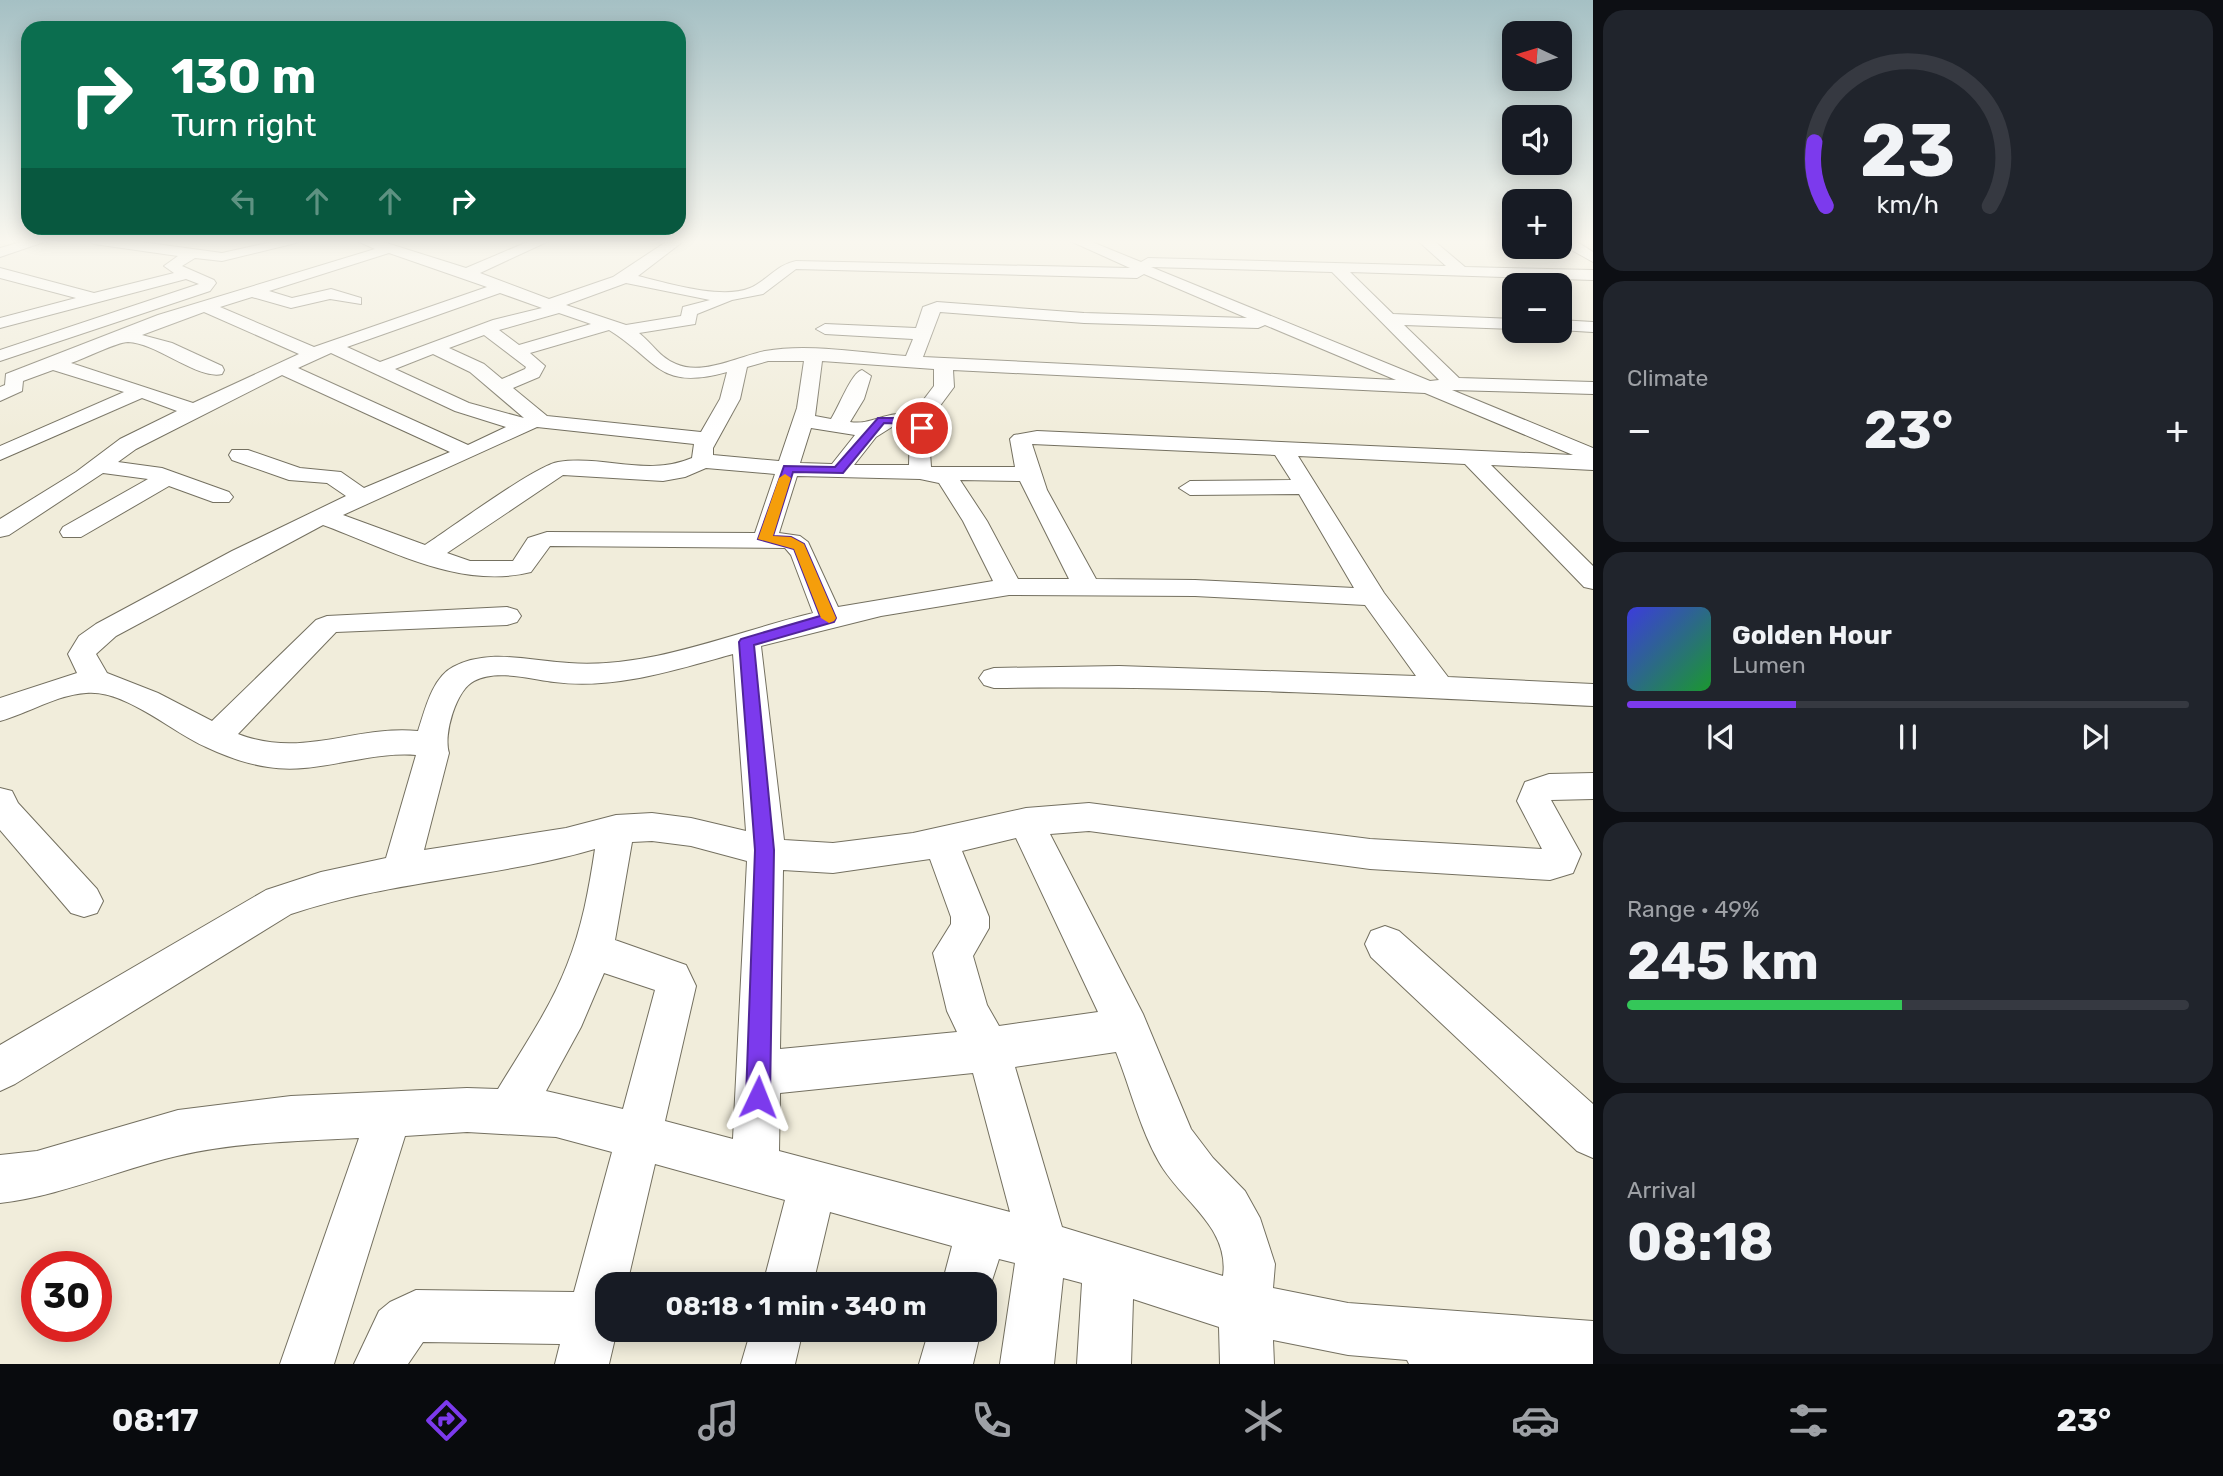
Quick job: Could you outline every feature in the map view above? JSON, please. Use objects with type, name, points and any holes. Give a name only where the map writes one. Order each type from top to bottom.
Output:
[{"type":"street","points":[[0,323],[71,304]]},
{"type":"street","points":[[0,356],[156,304]]},
{"type":"street","points":[[0,395],[15,387],[13,378],[156,322],[214,304]]},
{"type":"street","points":[[0,530],[128,444],[193,410],[321,350],[455,304]]},
{"type":"street","points":[[548,304],[616,327],[636,339],[653,358],[674,371],[707,372],[768,356],[862,376],[944,371],[1425,387],[1454,384],[1593,388]]},
{"type":"street","points":[[380,368],[562,304]]},
{"type":"street","points":[[518,351],[616,327],[689,320],[689,311],[715,304]]},
{"type":"street","points":[[1227,304],[1508,424],[1593,456]]},
{"type":"street","points":[[1373,304],[1454,384]]},
{"type":"street","points":[[206,306],[321,350],[380,368],[462,407],[529,423],[704,450],[788,468],[1028,474]]},
{"type":"street","points":[[912,361],[929,311],[937,307],[1084,318],[1269,323]]},
{"type":"street","points":[[1389,319],[1502,324]]},
{"type":"street","points":[[1572,326],[1593,327]]},
{"type":"street","points":[[487,329],[534,362],[535,370],[500,387]]},
{"type":"street","points":[[825,330],[923,334]]},
{"type":"street","points":[[126,336],[166,347],[215,370]]},
{"type":"street","points":[[434,348],[477,368],[500,387],[529,423]]},
{"type":"street","points":[[813,365],[912,361],[944,371]]},
{"type":"street","points":[[430,553],[557,469],[574,467],[663,474],[677,472],[704,450],[730,399],[739,363]]},
{"type":"street","points":[[51,364],[193,410]]},
{"type":"street","points":[[765,539],[803,420],[813,365]]},
{"type":"street","points":[[281,367],[467,452]]},
{"type":"street","points":[[917,422],[941,392],[944,371]]},
{"type":"street","points":[[837,426],[854,399],[862,376]]},
{"type":"street","points":[[0,454],[140,392]]},
{"type":"street","points":[[838,471],[871,432],[886,419],[917,422]]},
{"type":"street","points":[[803,420],[871,432]]},
{"type":"street","points":[[917,422],[922,431],[927,472]]},
{"type":"street","points":[[96,681],[82,654],[89,643],[106,630],[322,516],[529,423]]},
{"type":"street","points":[[1086,586],[1028,474],[1020,448],[1021,439],[1037,437],[1284,451],[1593,463]]},
{"type":"street","points":[[1284,451],[1373,597],[1441,689]]},
{"type":"street","points":[[240,455],[297,474],[334,477],[362,497]]},
{"type":"street","points":[[1473,459],[1583,561],[1593,581]]},
{"type":"street","points":[[98,466],[168,477],[221,497]]},
{"type":"street","points":[[927,472],[947,478],[970,512],[1009,587]]},
{"type":"street","points":[[72,532],[168,477]]},
{"type":"street","points":[[1190,488],[1306,487]]},
{"type":"street","points":[[322,516],[430,553],[467,569],[497,571],[522,567],[537,543],[547,539],[791,541],[799,547],[829,618]]},
{"type":"street","points":[[400,871],[433,752],[430,744],[451,685],[459,676],[471,670],[512,668],[581,674],[605,672],[746,642],[829,618],[929,597],[1009,587],[1086,586],[1373,597]]},
{"type":"street","points":[[214,738],[326,626],[337,622],[507,616]]},
{"type":"street","points":[[746,642],[765,850],[755,1169]]},
{"type":"street","points":[[994,678],[1206,678],[1593,695]]},
{"type":"street","points":[[0,710],[54,691],[96,681],[152,701],[214,738],[255,753],[288,757],[405,743],[430,744]]},
{"type":"street","points":[[0,1069],[279,902],[321,888],[400,871],[566,843],[616,829],[652,827],[691,832],[784,855],[833,858],[864,856],[941,842],[1026,822],[1089,817],[1370,854],[1550,865],[1560,862],[1563,854],[1534,801],[1537,791],[1549,787],[1593,786]]},
{"type":"street","points":[[0,801],[6,813],[84,901]]},
{"type":"street","points":[[1026,822],[1128,1029],[1175,1145],[1196,1175],[1228,1208],[1243,1235],[1250,1265],[1245,1308],[1247,1364]]},
{"type":"street","points":[[510,1112],[565,1013],[592,951],[604,907],[616,829]]},
{"type":"street","points":[[941,842],[970,918],[970,928],[953,954],[956,969],[968,1011],[988,1050],[1023,1167],[1042,1246],[1027,1364]]},
{"type":"street","points":[[1385,944],[1593,1135]]},
{"type":"street","points":[[382,1364],[390,1340],[402,1323],[416,1316],[587,1341],[641,1135],[676,986],[661,972],[592,951]]},
{"type":"street","points":[[759,1073],[865,1065],[1128,1029]]},
{"type":"street","points":[[307,1364],[390,1113]]},
{"type":"street","points":[[0,1179],[60,1170],[178,1133],[291,1119],[390,1113],[556,1114],[641,1135],[981,1232],[1042,1246],[1108,1269],[1245,1308],[1348,1329],[1435,1356],[1593,1348]]},
{"type":"street","points":[[791,1272],[813,1183]]},
{"type":"street","points":[[970,1272],[981,1232]]},
{"type":"street","points":[[1104,1364],[1108,1269]]},
{"type":"street","points":[[768,1364],[774,1342]]},
{"type":"street","points":[[946,1364],[952,1342]]},
{"type":"slow traffic","points":[[785,478],[765,539],[791,541],[799,547],[829,618]]},
{"type":"route","points":[[758,1097],[765,850],[746,642],[829,618],[799,547],[791,541],[765,539],[788,468],[838,471],[881,420],[891,418],[912,421],[922,428]]}]
